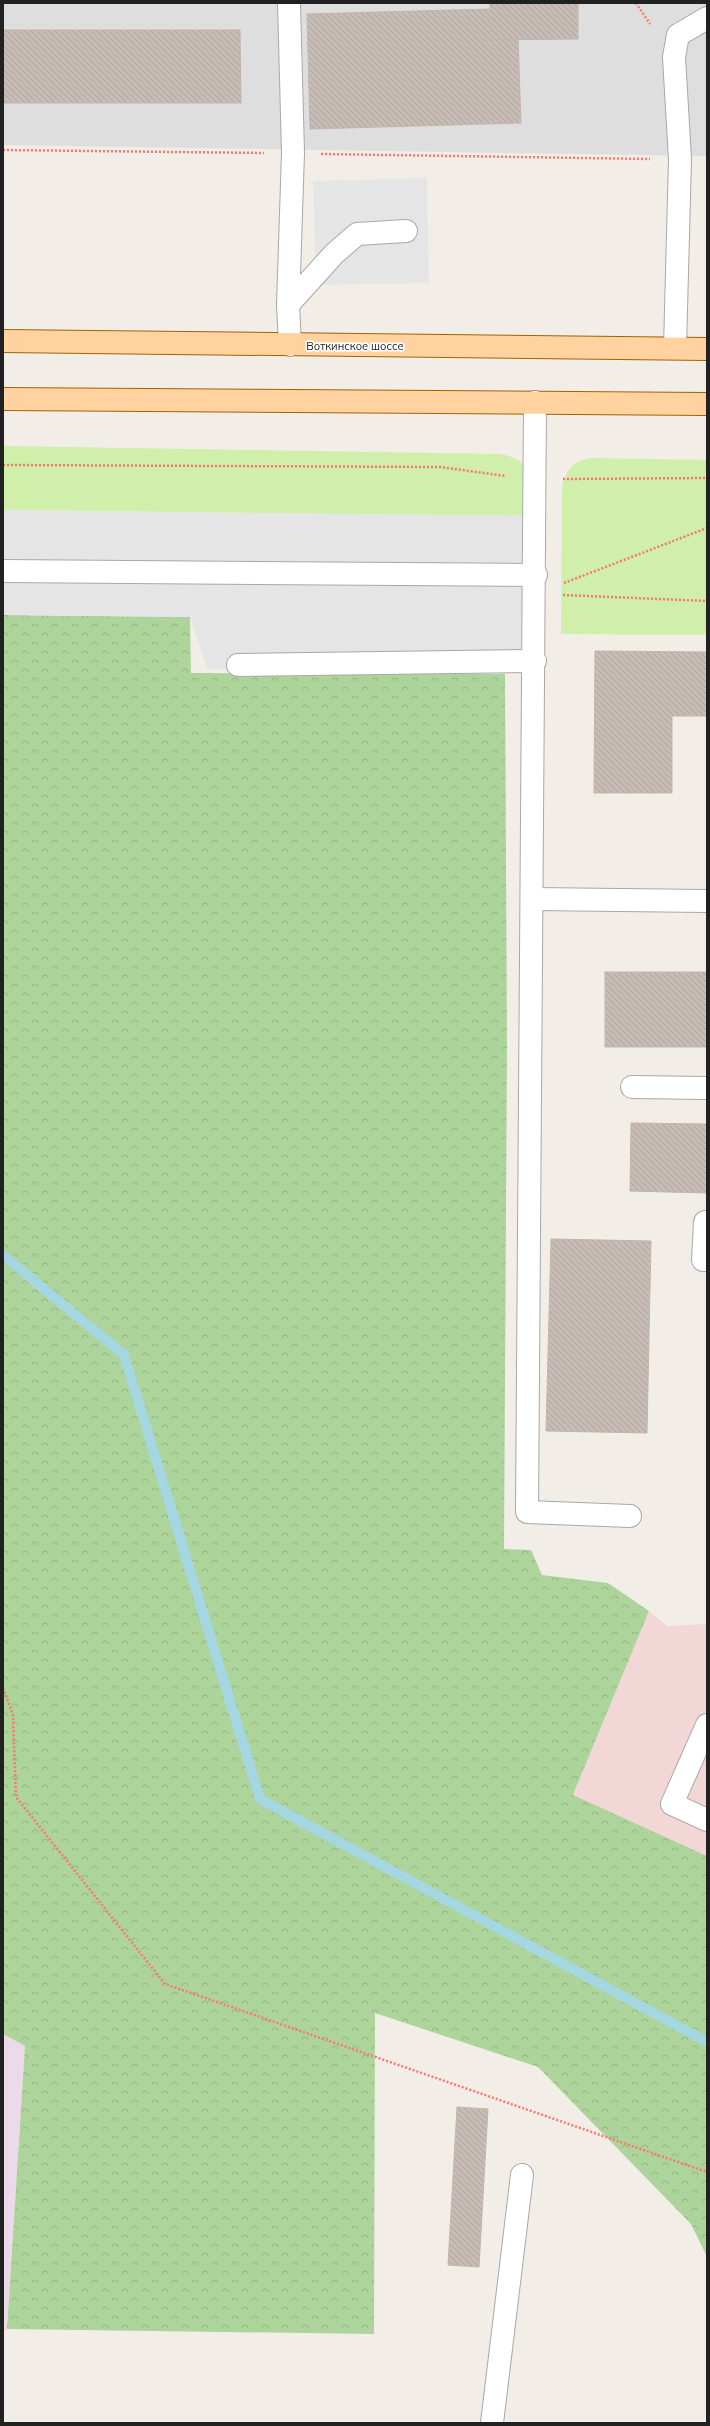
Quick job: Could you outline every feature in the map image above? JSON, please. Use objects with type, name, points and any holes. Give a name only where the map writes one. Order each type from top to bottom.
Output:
[{"type":"main road","name":"Воткинское шоссе","points":[[3,341],[707,348]]},
{"type":"main road","points":[[3,399],[707,404]]},
{"type":"lane","points":[[289,3],[293,153],[288,305],[290,345]]},
{"type":"lane","points":[[675,348],[680,159],[674,57],[678,35],[707,18]]},
{"type":"lane","points":[[288,305],[334,254],[357,234],[406,231]]},
{"type":"lane","points":[[535,402],[536,585],[527,1512],[630,1516]]},
{"type":"lane","points":[[3,571],[536,585]]},
{"type":"lane","points":[[238,665],[535,661]]},
{"type":"lane","points":[[533,899],[707,901]]},
{"type":"lane","points":[[632,1088],[707,1088]]},
{"type":"lane","points":[[707,1222],[705,1222],[703,1260],[707,1260]]},
{"type":"lane","points":[[707,1725],[672,1804],[707,1820]]},
{"type":"lane","points":[[492,2423],[522,2175]]},
{"type":"path","points":[[3,150],[680,159]]},
{"type":"path","points":[[3,466],[440,468],[535,480],[707,478]]},
{"type":"path","points":[[536,585],[707,528]]},
{"type":"path","points":[[536,585],[707,600]]},
{"type":"path","points":[[3,1688],[13,1715],[16,1797],[165,1984],[707,2172]]},
{"type":"shaded area","points":[[3,3],[707,3],[707,156],[3,145]]},
{"type":"shaded area","points":[[427,178],[429,283],[316,285],[313,181]]},
{"type":"shaded area","points":[[3,510],[526,516],[524,672],[207,669],[190,617],[3,615]]},
{"type":"shaded area","points":[[649,1611],[667,1626],[707,1624],[707,1856],[573,1796]]},
{"type":"shaded area","points":[[3,2034],[25,2046],[7,2329],[3,2333]]},
{"type":"green space","points":[[3,446],[500,454],[512,457],[520,462],[525,468],[528,476],[526,516],[3,510]]},
{"type":"green space","points":[[586,459],[707,460],[707,635],[561,634],[562,486],[572,466]]},
{"type":"green space","points":[[3,615],[190,617],[191,673],[505,674],[507,1044],[504,1549],[531,1550],[542,1575],[608,1583],[649,1611],[573,1795],[707,1856],[707,2257],[691,2224],[538,2067],[375,2013],[374,2334],[7,2329],[25,2046],[3,2034]]},
{"type":"building","points":[[490,3],[578,3],[578,39],[490,40]]},
{"type":"building","points":[[490,9],[490,40],[518,39],[521,123],[310,129],[307,14]]},
{"type":"building","points":[[3,30],[240,30],[241,103],[3,103]]},
{"type":"building","points":[[595,651],[707,652],[707,716],[672,716],[672,793],[594,793]]},
{"type":"building","points":[[605,972],[707,972],[707,1047],[605,1047]]},
{"type":"building","points":[[631,1123],[707,1124],[707,1193],[630,1191]]},
{"type":"building","points":[[551,1239],[651,1241],[647,1433],[546,1431]]},
{"type":"building","points":[[457,2107],[488,2109],[479,2267],[448,2265]]},
{"type":"waterway","points":[[3,1255],[124,1355],[260,1799],[707,2042]]}]
